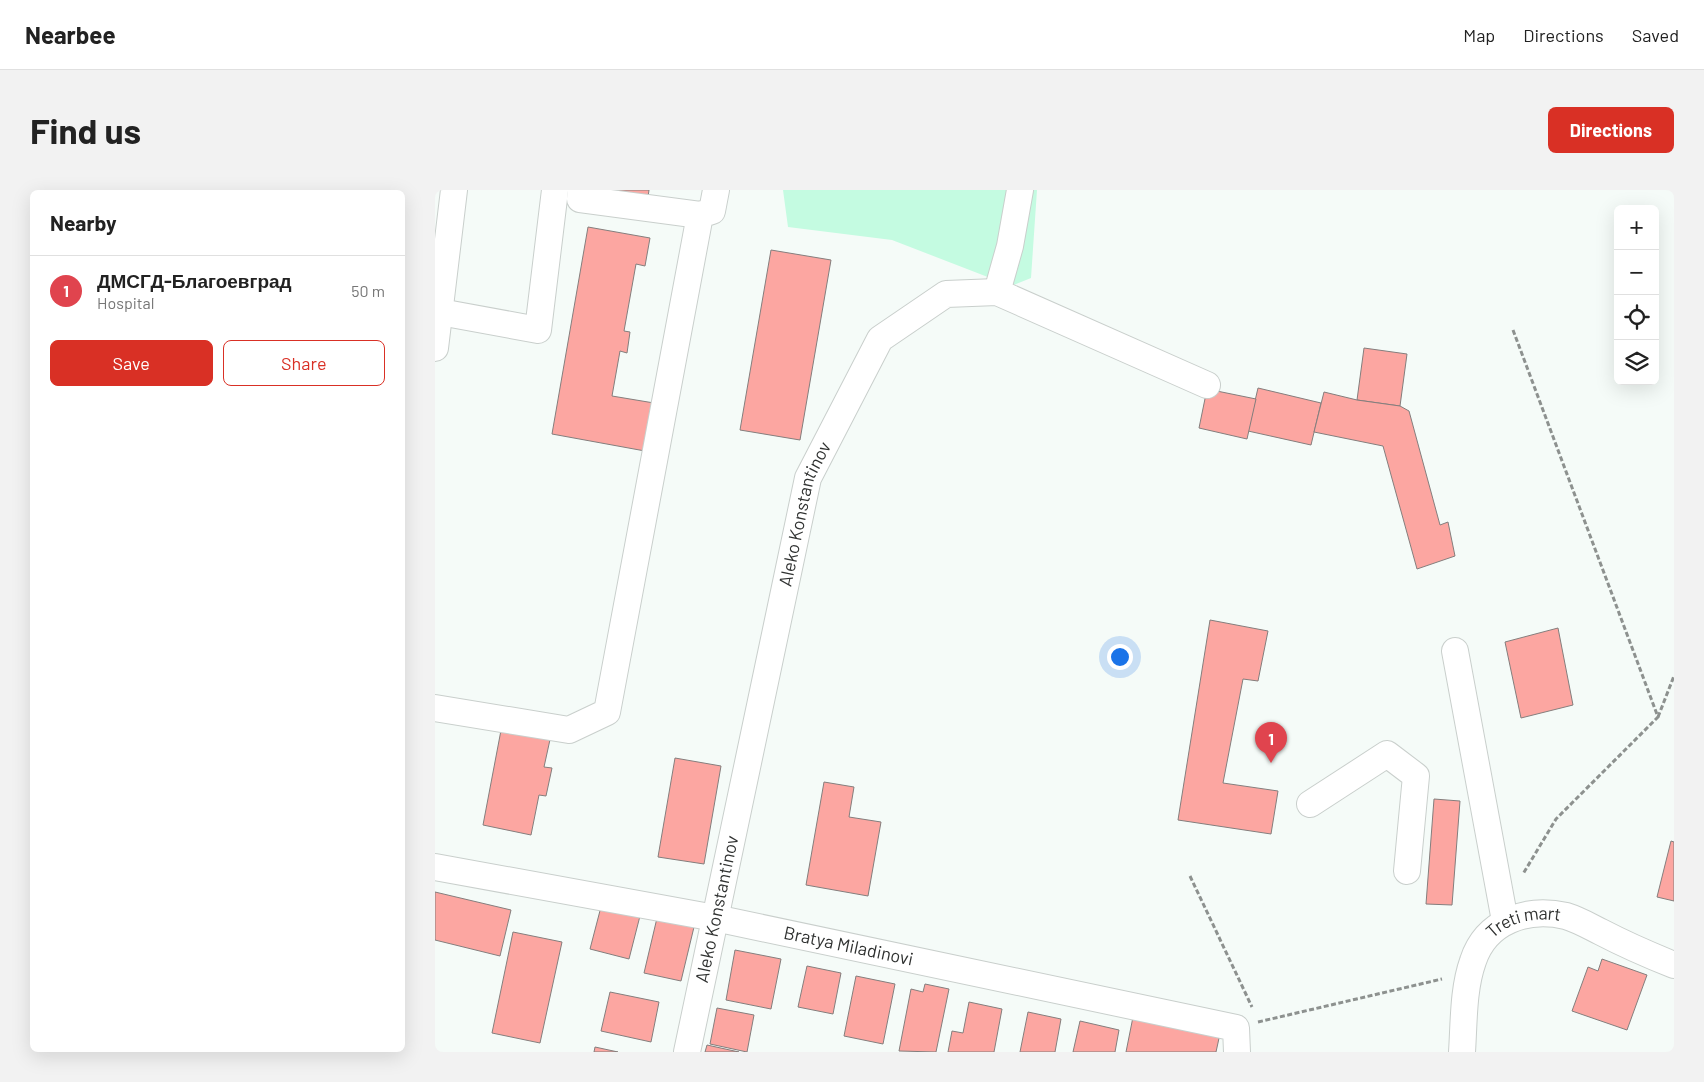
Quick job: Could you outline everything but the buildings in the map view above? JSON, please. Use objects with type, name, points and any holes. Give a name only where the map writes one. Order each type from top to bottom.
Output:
[{"type":"street","points":[[435,348],[454,190]]},
{"type":"street","points":[[440,312],[538,330],[555,190]]},
{"type":"street","points":[[581,190],[580,199],[700,215],[712,211],[716,190]]},
{"type":"street","points":[[997,292],[1010,246],[1020,190]]},
{"type":"street","points":[[435,708],[569,730],[607,712],[700,215]]},
{"type":"street","name":"Aleko Konstantinov","points":[[687,1052],[808,478],[880,339],[946,294],[997,292],[1207,385]]},
{"type":"street","points":[[1455,651],[1503,910]]},
{"type":"street","points":[[1310,804],[1387,754],[1416,776],[1407,871]]},
{"type":"street","name":"Bratya Miladinovi","points":[[435,866],[715,918],[1236,1028],[1237,1052]]},
{"type":"street","name":"Treti mart","points":[[1462,1052],[1470,973],[1480,942],[1503,910],[1526,914],[1541,913],[1565,916],[1674,965]]},
{"type":"path","points":[[1513,330],[1658,717]]},
{"type":"path","points":[[1503,910],[1556,819],[1658,717],[1674,676]]},
{"type":"path","points":[[1190,876],[1254,1011]]},
{"type":"path","points":[[1255,1017],[1255,1022],[1470,973]]},
{"type":"green space","points":[[783,190],[1037,190],[1031,278],[1011,286],[892,240],[788,227]]},
{"type":"place","name":"ДМСГД-Благоевград","points":[[1271,763]]}]
